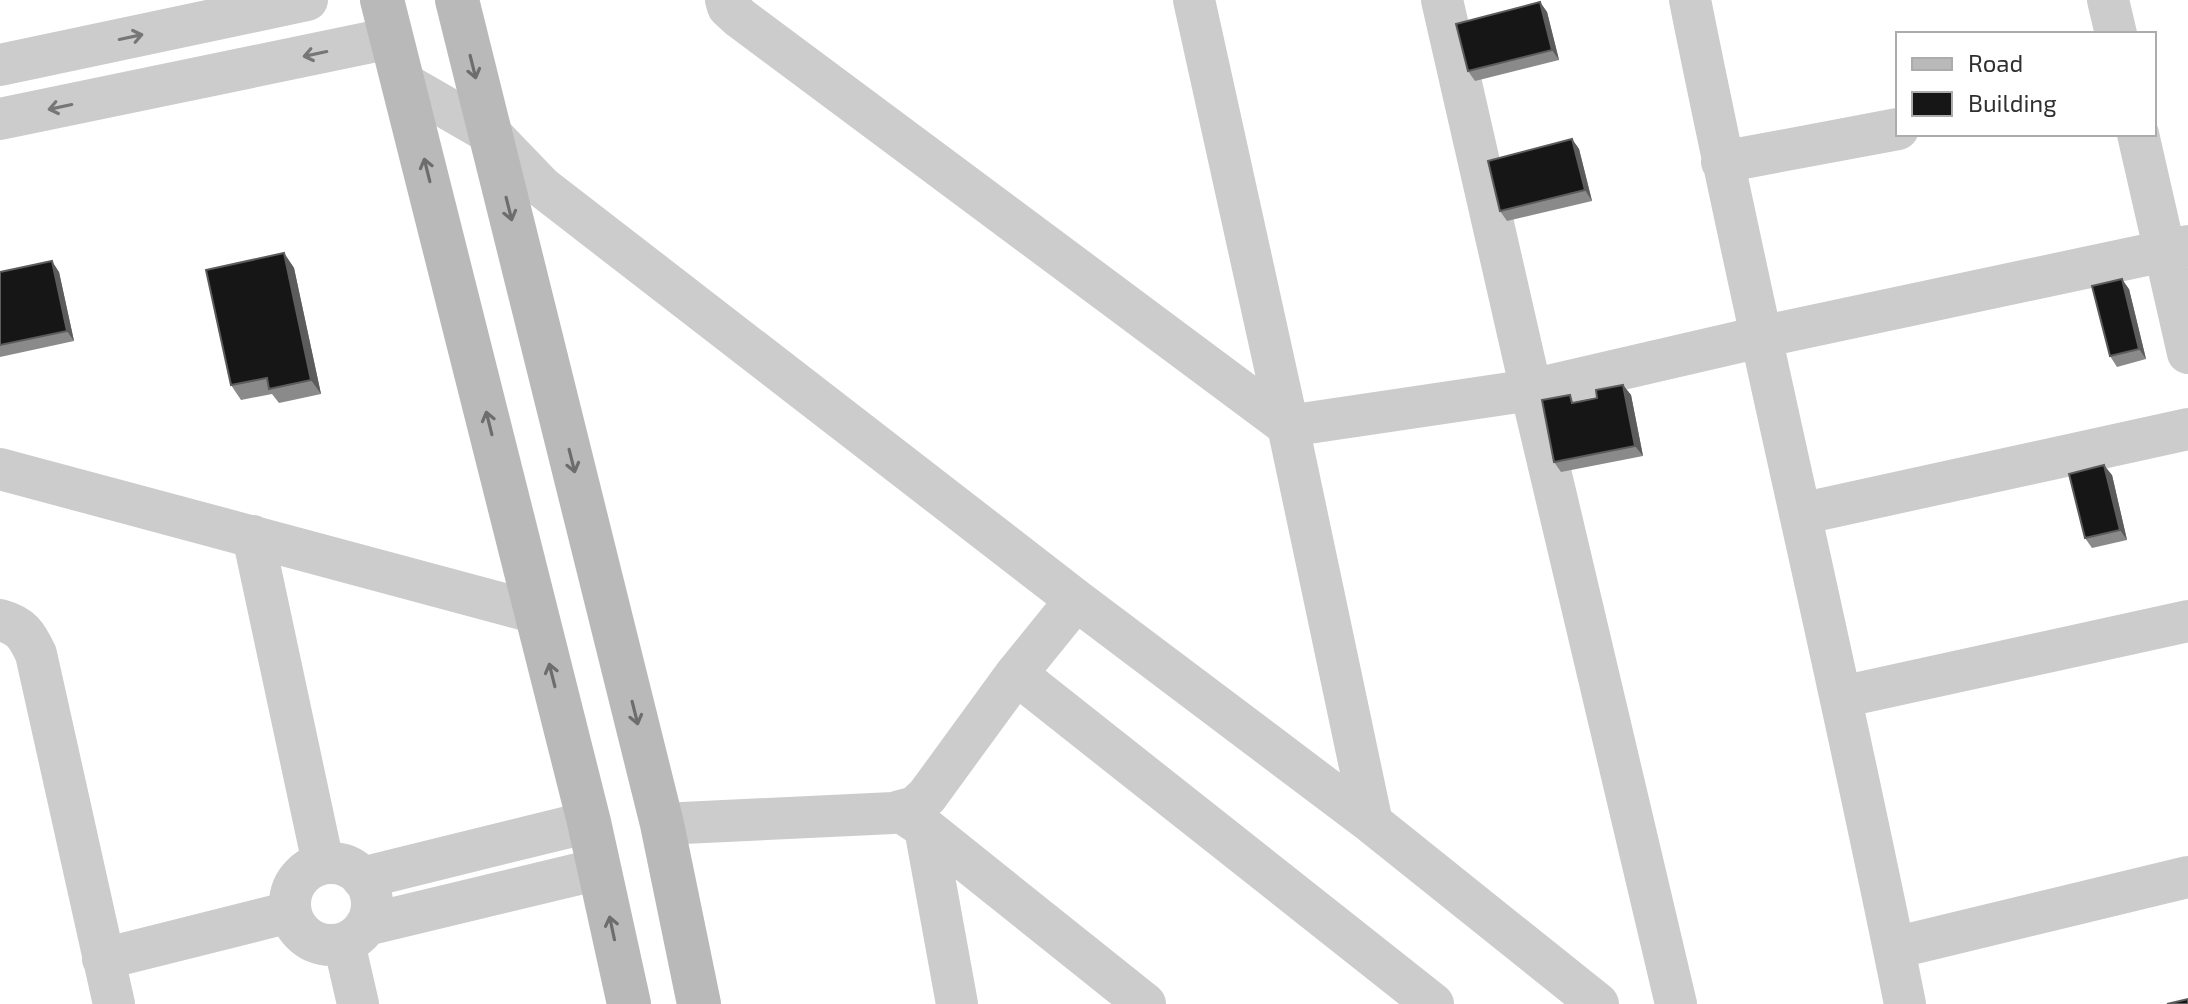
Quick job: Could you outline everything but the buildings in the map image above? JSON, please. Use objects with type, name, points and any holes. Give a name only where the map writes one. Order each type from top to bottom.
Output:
[{"type":"main road","points":[[457,0],[662,824],[699,1004]]},
{"type":"main road","points":[[387,19],[589,822],[629,1004]]},
{"type":"street","points":[[0,65],[307,0]]},
{"type":"street","points":[[726,0],[728,7],[740,18],[1288,426],[1531,390],[1760,337],[2177,248]]},
{"type":"street","points":[[1194,0],[1372,823]]},
{"type":"street","points":[[1442,0],[1676,1004]]},
{"type":"street","points":[[1690,0],[1722,162],[1841,697],[1905,1004]]},
{"type":"street","points":[[2108,0],[2116,32]]},
{"type":"street","points":[[0,119],[387,19]]},
{"type":"street","points":[[405,84],[490,133],[542,187],[1076,600],[1372,823],[1598,1004]]},
{"type":"street","points":[[1722,162],[1896,129]]},
{"type":"street","points":[[2139,136],[2177,248],[2188,353]]},
{"type":"street","points":[[1800,514],[2188,429]]},
{"type":"street","points":[[0,469],[537,613]]},
{"type":"street","points":[[253,536],[323,863]]},
{"type":"street","points":[[957,1004],[912,819],[915,807],[927,796],[1016,674],[1076,600]]},
{"type":"street","points":[[0,620],[14,623],[28,636],[36,654],[114,1004]]},
{"type":"street","points":[[1841,697],[2188,621]]},
{"type":"street","points":[[1016,674],[1433,1004]]},
{"type":"street","points":[[662,824],[912,819],[1145,1004]]},
{"type":"street","points":[[362,878],[589,822]]},
{"type":"street","points":[[358,1004],[355,934],[371,912],[369,888],[354,870],[344,865],[334,862],[311,867],[293,886],[289,899],[290,912],[295,925],[305,936],[331,946],[355,934],[599,869]]},
{"type":"street","points":[[1894,948],[2188,877]]},
{"type":"street","points":[[103,959],[290,912]]}]
